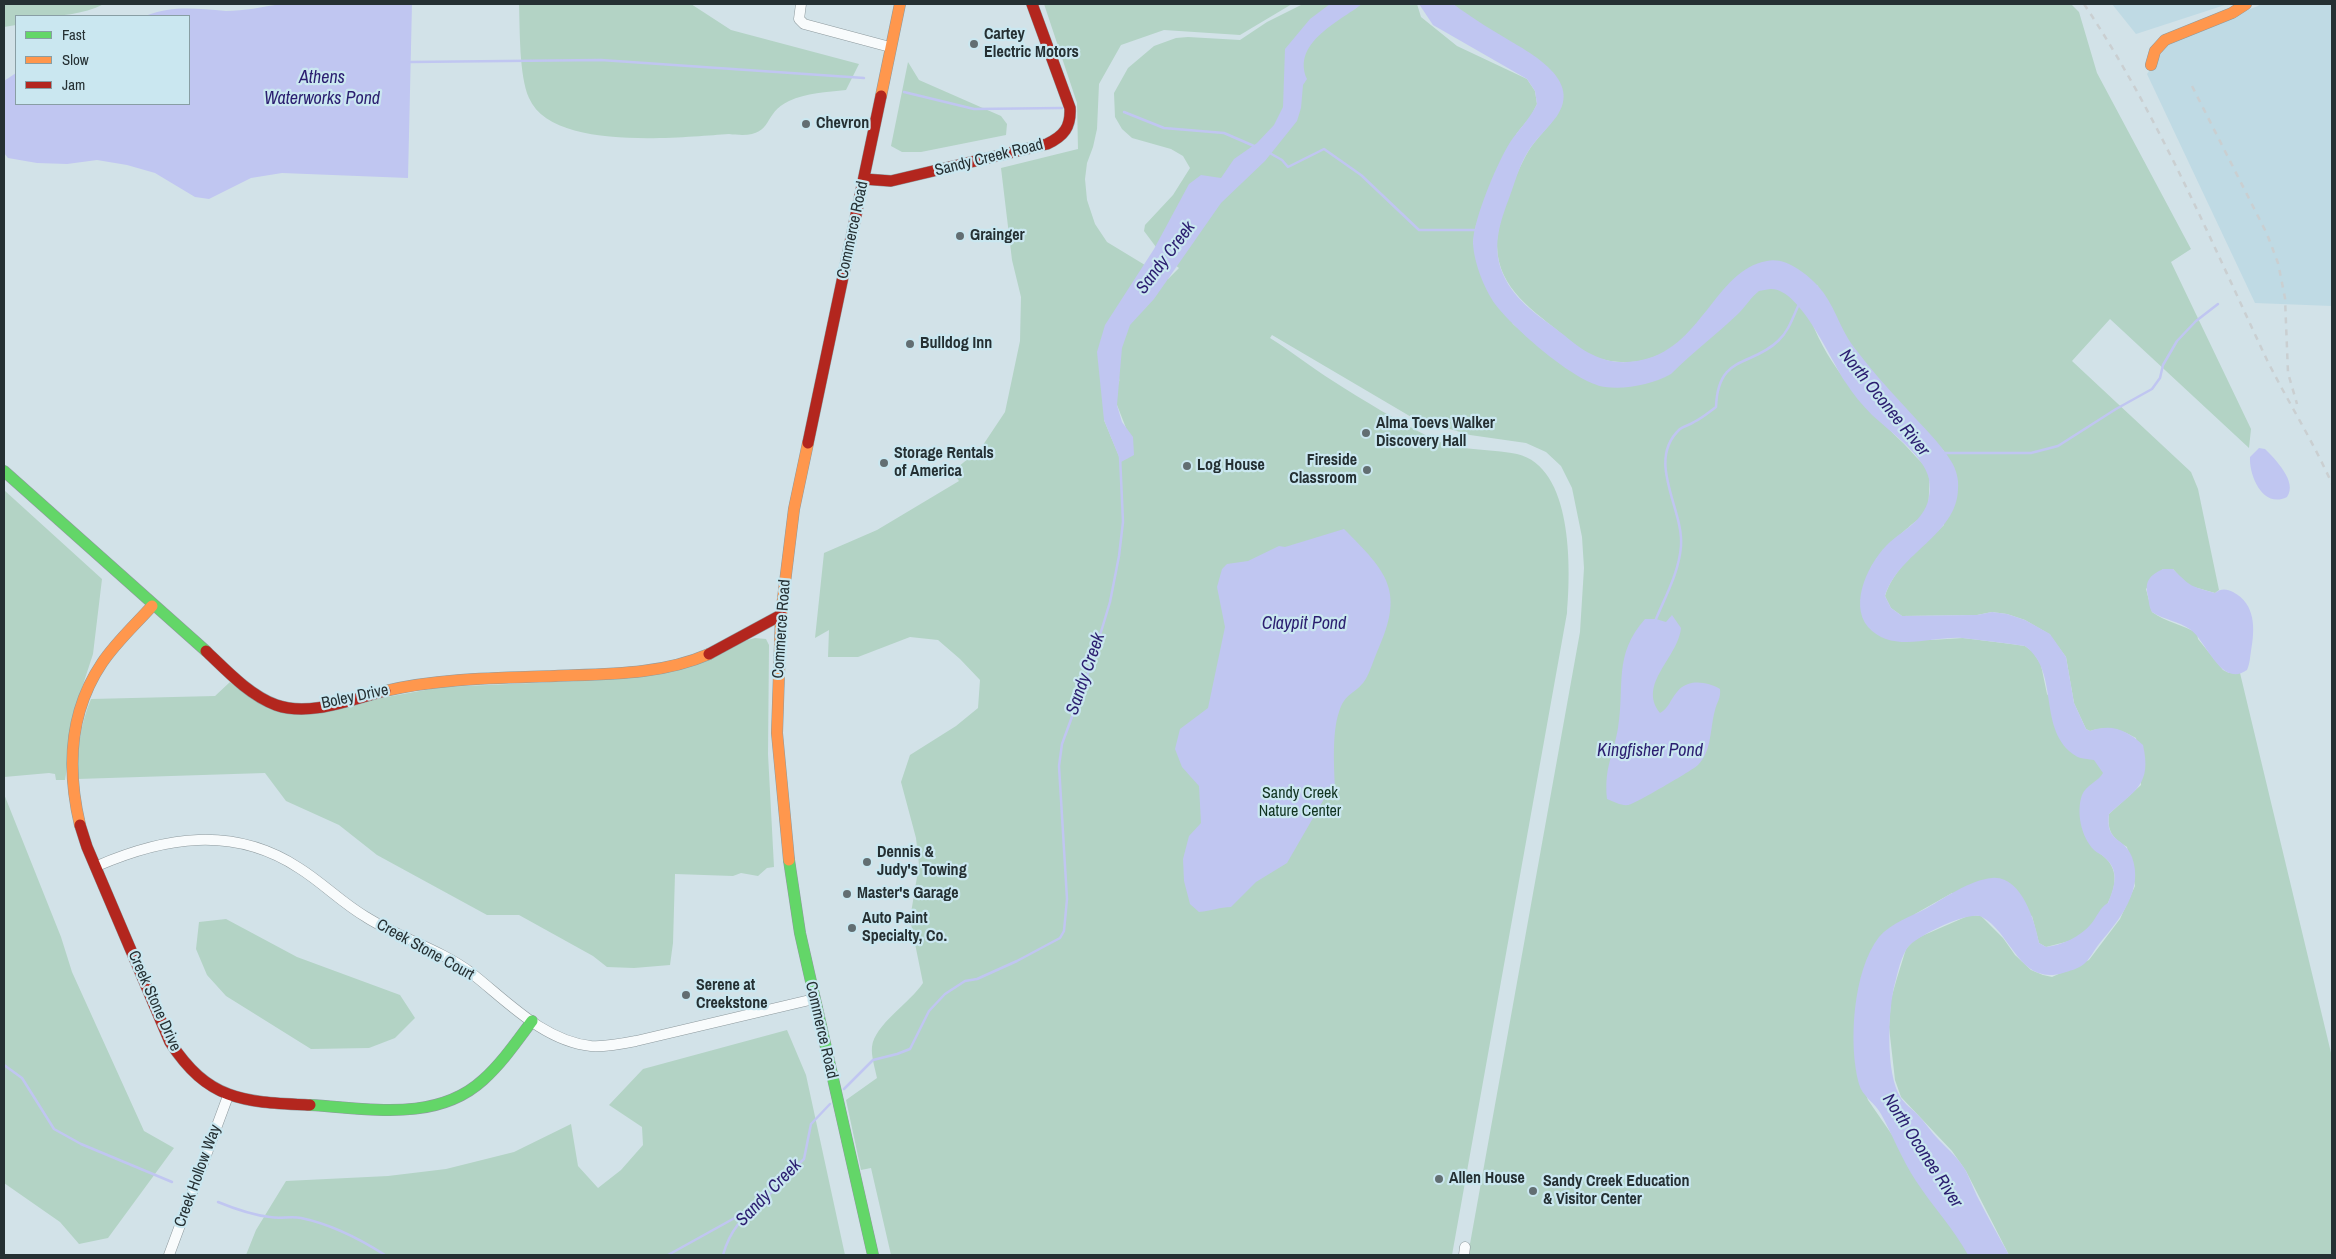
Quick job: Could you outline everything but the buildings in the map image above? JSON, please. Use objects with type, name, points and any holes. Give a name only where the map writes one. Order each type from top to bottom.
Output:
[{"type":"main road","name":"Commerce Road","points":[[873,1255],[797,917],[783,808],[777,733],[781,615],[794,509],[900,4]]},
{"type":"main road","name":"Sandy Creek Road","points":[[864,179],[886,182],[920,175],[1047,144],[1065,133],[1071,119],[1070,108],[1032,4]]},
{"type":"main road","points":[[2151,65],[2153,55],[2165,40],[2232,13],[2246,4]]},
{"type":"main road","name":"Boley Drive","points":[[4,471],[152,606],[257,695],[268,702],[291,708],[321,705],[412,686],[505,678],[625,674],[659,669],[697,658],[781,615]]},
{"type":"main road","name":"Creek Stone Drive","points":[[152,606],[116,646],[96,673],[82,704],[73,736],[71,766],[74,804],[80,827],[170,1042],[185,1064],[201,1081],[228,1096],[257,1102],[404,1110],[439,1106],[462,1097],[476,1088],[500,1063],[532,1021]]},
{"type":"street","points":[[801,4],[799,19],[804,24],[890,47]]},
{"type":"street","name":"Creek Stone Court","points":[[97,866],[139,849],[182,840],[225,841],[263,850],[297,866],[368,918],[469,972],[532,1021],[556,1037],[575,1043],[607,1046],[741,1018],[814,999]]},
{"type":"street","name":"Creek Hollow Way","points":[[169,1255],[228,1096]]},
{"type":"shaded area","points":[[2112,4],[2228,4],[2136,34]]},
{"type":"shaded area","points":[[2260,4],[2332,4],[2332,306],[2255,303],[2147,74],[2171,40]]},
{"type":"green space","points":[[4,4],[104,4],[72,14],[15,15],[15,25],[4,27]]},
{"type":"green space","points":[[519,4],[691,4],[731,30],[859,64],[846,90],[824,92],[789,101],[774,113],[761,130],[754,133],[744,135],[652,138],[590,134],[563,127],[542,115],[529,98],[523,77]]},
{"type":"green space","name":"Sandy Creek Nature Center","points":[[1044,4],[1292,4],[1240,35],[1164,30],[1121,45],[1099,84],[1097,129],[1087,163],[1085,179],[1087,200],[1095,224],[1107,242],[1168,279],[1179,268],[1162,255],[1144,231],[1145,225],[1173,195],[1190,168],[1183,156],[1171,149],[1132,138],[1122,129],[1115,117],[1114,93],[1128,68],[1154,46],[1176,38],[1240,40],[1267,22],[1303,4],[1417,4],[1421,17],[1457,46],[1527,79],[1535,91],[1537,104],[1531,116],[1517,133],[1476,225],[1473,243],[1513,324],[1568,369],[1618,387],[1650,382],[1745,296],[1780,273],[1799,279],[1815,330],[1832,361],[1852,389],[1875,415],[1930,469],[1928,515],[1911,525],[1882,552],[1868,575],[1866,595],[1931,640],[1963,638],[2025,646],[2033,652],[2041,665],[2047,694],[2099,761],[2117,777],[2099,853],[2109,862],[2114,872],[2114,882],[2107,905],[2089,936],[2046,947],[2039,943],[2032,916],[1952,893],[1915,914],[1860,1078],[1868,1100],[1975,1255],[1468,1255],[1580,632],[1584,568],[1582,537],[1572,488],[1561,466],[1546,452],[1526,443],[1470,435],[1413,418],[1272,335],[1270,338],[1333,381],[1381,411],[1431,438],[1452,446],[1517,454],[1535,463],[1549,478],[1558,498],[1565,522],[1569,571],[1567,613],[1452,1255],[891,1255],[871,1168],[861,1170],[846,1100],[877,1078],[872,1054],[874,1039],[886,1022],[923,983],[910,919],[919,865],[916,838],[901,782],[910,755],[956,726],[978,708],[980,680],[938,640],[910,637],[858,657],[828,657],[829,630],[815,638],[824,553],[877,530],[959,481],[952,472],[981,448],[1005,412],[1020,341],[1021,297],[1012,260],[1001,168],[1078,149],[1077,103]],"holes":[[[1120,378],[1117,389],[1117,405],[1126,428],[1121,461],[1104,420]]]},
{"type":"green space","points":[[1453,4],[2071,4],[2079,12],[2097,73],[2191,249],[2171,262],[2251,429],[2249,448],[2110,319],[2072,361],[2191,472],[2198,489],[2219,590],[2215,593],[2187,585],[2173,569],[2163,569],[2146,589],[2152,612],[2197,633],[2198,639],[2223,670],[2229,673],[2240,673],[2332,1057],[2332,1255],[2009,1255],[1966,1171],[1952,1151],[1901,1097],[1895,1080],[1889,1027],[1891,999],[1906,949],[1915,939],[1970,915],[1981,916],[2003,938],[2015,955],[2031,970],[2043,975],[2052,977],[2089,960],[2120,919],[2135,886],[2127,847],[2112,834],[2109,825],[2109,814],[2141,785],[2136,738],[2114,729],[2103,728],[2090,731],[2086,729],[2074,703],[2066,657],[2049,634],[2025,620],[2007,614],[1992,612],[1977,615],[1902,616],[1891,608],[1885,596],[1895,576],[1927,540],[1944,525],[1944,451],[1845,351],[1832,308],[1817,285],[1725,290],[1682,340],[1672,348],[1642,361],[1628,362],[1608,361],[1587,353],[1541,318],[1520,298],[1504,275],[1499,261],[1497,246],[1500,223],[1514,180],[1526,156],[1562,104]]},
{"type":"green space","points":[[908,62],[919,80],[1001,116],[1007,124],[1006,135],[921,152],[902,152],[891,146]]},
{"type":"green space","points":[[4,490],[102,579],[93,654],[78,700],[65,780],[56,780],[55,774],[49,773],[4,777]]},
{"type":"green space","points":[[755,638],[766,639],[769,645],[768,754],[774,867],[767,868],[758,876],[741,873],[733,876],[675,874],[673,943],[670,965],[634,968],[607,967],[593,956],[519,915],[487,915],[377,855],[339,825],[286,801],[265,773],[77,779],[80,739],[91,699],[215,696],[230,682],[258,702],[348,704],[442,687],[600,680]]},
{"type":"green space","points":[[4,794],[61,937],[72,972],[144,1131],[174,1148],[108,1238],[79,1244],[60,1222],[4,1183]]},
{"type":"green space","points":[[226,919],[297,957],[400,995],[415,1018],[395,1038],[369,1048],[311,1049],[226,996],[207,975],[196,949],[199,922]]},
{"type":"green space","points":[[787,1030],[806,1075],[845,1255],[246,1255],[256,1230],[286,1181],[388,1176],[446,1169],[514,1152],[571,1124],[578,1166],[598,1188],[621,1170],[643,1145],[642,1127],[609,1105],[643,1069]]},
{"type":"water","name":"North Oconee River","points":[[1450,3],[1454,5],[1540,60],[1559,80],[1563,91],[1563,103],[1557,116],[1531,147],[1522,162],[1499,231],[1497,242],[1499,263],[1514,293],[1538,315],[1580,348],[1607,360],[1626,362],[1637,361],[1659,354],[1677,342],[1693,327],[1733,279],[1749,267],[1774,260],[1781,261],[1801,271],[1824,293],[1853,346],[1885,385],[1930,433],[1953,464],[1957,474],[1958,489],[1955,505],[1948,519],[1938,532],[1902,568],[1892,581],[1885,596],[1891,608],[1902,616],[1977,615],[1992,612],[2007,614],[2025,620],[2050,634],[2066,657],[2074,703],[2086,729],[2090,731],[2105,728],[2119,729],[2131,735],[2143,745],[2145,769],[2143,778],[2134,792],[2109,814],[2112,835],[2129,850],[2132,857],[2135,881],[2128,904],[2122,914],[2084,964],[2063,973],[2048,975],[2036,972],[2017,956],[1992,925],[1982,917],[1975,916],[1966,917],[1944,925],[1913,942],[1908,947],[1899,969],[1893,994],[1889,1041],[1892,1074],[1896,1087],[1901,1098],[1963,1167],[2009,1255],[1968,1255],[1916,1181],[1881,1114],[1861,1088],[1854,1049],[1855,1008],[1858,988],[1870,951],[1884,932],[1958,890],[1984,879],[2002,879],[2019,891],[2030,912],[2039,943],[2046,947],[2070,940],[2087,929],[2108,903],[2115,878],[2109,862],[2094,850],[2086,838],[2080,816],[2082,795],[2086,788],[2103,773],[2094,760],[2078,757],[2064,745],[2056,732],[2043,671],[2036,657],[2025,646],[1962,638],[1900,642],[1878,635],[1868,627],[1862,617],[1860,606],[1864,582],[1869,570],[1882,550],[1914,523],[1924,511],[1929,498],[1929,479],[1926,470],[1913,452],[1861,403],[1840,373],[1814,327],[1792,300],[1781,292],[1770,289],[1759,291],[1739,313],[1671,374],[1648,383],[1622,388],[1605,387],[1578,376],[1530,340],[1495,304],[1483,283],[1475,259],[1474,233],[1482,205],[1501,159],[1507,147],[1537,104],[1535,91],[1527,79],[1433,25],[1419,4]]},
{"type":"water","name":"Athens Waterworks Pond","points":[[280,4],[412,4],[408,178],[282,173],[251,178],[209,199],[195,197],[155,173],[127,165],[97,160],[67,164],[37,163],[8,158],[4,153],[4,81],[15,74],[15,105],[190,105],[190,15],[149,15],[176,9],[233,11]]},
{"type":"water","points":[[1330,4],[1362,4],[1320,34],[1306,54],[1304,66],[1307,79],[1303,85],[1301,108],[1297,121],[1265,161],[1221,203],[1154,299],[1130,325],[1122,348],[1117,405],[1122,422],[1133,437],[1134,455],[1121,462],[1104,420],[1097,352],[1105,325],[1154,249],[1189,184],[1201,175],[1221,178],[1234,159],[1257,143],[1274,125],[1283,107],[1285,49],[1310,19]]},
{"type":"water","points":[[2259,448],[2265,449],[2288,478],[2290,491],[2287,497],[2278,500],[2271,498],[2264,495],[2259,489],[2252,473],[2250,457]]},
{"type":"water","name":"Claypit Pond","points":[[1344,529],[1372,558],[1381,571],[1388,584],[1390,613],[1385,631],[1365,680],[1344,701],[1339,712],[1334,739],[1335,788],[1324,799],[1287,863],[1256,882],[1231,907],[1199,912],[1190,904],[1184,881],[1183,859],[1189,836],[1201,823],[1199,786],[1182,767],[1175,749],[1180,729],[1208,708],[1225,627],[1217,587],[1222,569],[1227,564],[1248,561],[1279,546],[1285,547]]},
{"type":"water","points":[[2163,569],[2173,569],[2188,583],[2200,589],[2215,593],[2222,590],[2231,591],[2241,597],[2246,603],[2250,610],[2253,626],[2247,670],[2238,674],[2230,673],[2215,661],[2191,630],[2152,612],[2147,591],[2148,582],[2151,576]]},
{"type":"water","name":"Kingfisher Pond","points":[[1672,615],[1681,628],[1673,650],[1656,681],[1653,692],[1654,702],[1660,713],[1681,688],[1692,683],[1704,683],[1720,689],[1710,739],[1703,759],[1694,768],[1628,805],[1621,804],[1607,799],[1606,788],[1608,770],[1618,728],[1624,658],[1635,632],[1645,619],[1656,619],[1666,622]]},
{"type":"waterway","points":[[410,62],[601,60],[864,78]]},
{"type":"waterway","points":[[904,92],[974,109],[1062,108]]},
{"type":"waterway","points":[[1124,112],[1164,128],[1224,133],[1254,146]]},
{"type":"waterway","points":[[1268,152],[1282,160],[1288,167],[1324,149],[1361,175],[1419,230],[1478,230]]},
{"type":"waterway","points":[[1656,619],[1675,574],[1681,546],[1680,532],[1666,470],[1666,456],[1670,442],[1680,429],[1700,419],[1716,407],[1718,390],[1729,370],[1768,349],[1782,337],[1799,304]]},
{"type":"waterway","points":[[1944,453],[2031,453],[2058,446],[2116,409],[2152,389],[2160,378],[2163,365],[2177,341],[2196,321],[2218,304]]},
{"type":"waterway","name":"Sandy Creek","points":[[844,1089],[873,1060],[910,1049],[929,1011],[945,994],[965,981],[977,979],[1017,961],[1060,938],[1064,931],[1067,899],[1059,766],[1062,744],[1091,665],[1110,602],[1119,556],[1123,522],[1120,456]]},
{"type":"waterway","points":[[4,1065],[22,1078],[54,1129],[81,1144],[172,1182]]},
{"type":"waterway","name":"Sandy Creek","points":[[723,1255],[727,1243],[738,1224],[804,1159],[811,1124],[830,1104]]},
{"type":"waterway","points":[[218,1202],[257,1215],[274,1218],[297,1217],[323,1224],[355,1238],[385,1255]]},
{"type":"waterway","points":[[668,1255],[749,1210]]},
{"type":"railway","points":[[2084,4],[2111,46],[2159,133],[2204,224],[2267,360],[2317,452],[2332,484]]},
{"type":"railway","points":[[2192,86],[2267,234],[2278,263],[2285,298],[2288,373],[2297,404]]},
{"type":"traffic: fast","points":[[4,471],[206,651]]},
{"type":"traffic: fast","points":[[789,860],[800,933],[873,1255]]},
{"type":"traffic: fast","points":[[310,1105],[401,1110],[423,1108],[444,1102],[464,1094],[483,1080],[503,1059],[532,1021]]},
{"type":"traffic: slow","points":[[881,96],[900,4]]},
{"type":"traffic: slow","points":[[2151,65],[2155,51],[2165,40],[2232,13],[2246,4]]},
{"type":"traffic: slow","points":[[789,860],[777,733],[781,615],[794,509],[808,443]]},
{"type":"traffic: slow","points":[[80,825],[73,783],[73,762],[77,721],[83,701],[91,682],[107,655],[152,606]]},
{"type":"traffic: slow","points":[[385,691],[427,683],[470,679],[594,675],[653,670],[691,661],[709,654]]},
{"type":"traffic: jam","points":[[864,179],[891,181],[1047,144],[1062,134],[1068,126],[1070,108],[1032,4]]},
{"type":"traffic: jam","points":[[808,443],[881,96]]},
{"type":"traffic: jam","points":[[709,654],[781,615]]},
{"type":"traffic: jam","points":[[206,651],[256,695],[276,705],[289,708],[303,709],[331,706],[385,691]]},
{"type":"traffic: jam","points":[[80,825],[87,847],[170,1042],[185,1062],[199,1077],[214,1088],[230,1095],[247,1100],[310,1105]]},
{"type":"place","name":"Cartey Electric Motors","points":[[974,44]]},
{"type":"place","name":"Chevron","points":[[806,124]]},
{"type":"place","name":"Grainger","points":[[960,236]]},
{"type":"place","name":"Bulldog Inn","points":[[910,344]]},
{"type":"place","name":"Alma Toevs Walker Discovery Hall","points":[[1366,433]]},
{"type":"place","name":"Storage Rentals of America","points":[[884,463]]},
{"type":"place","name":"Log House","points":[[1187,466]]},
{"type":"place","name":"Fireside Classroom","points":[[1367,470]]},
{"type":"place","name":"Dennis & Judy's Towing","points":[[867,862]]},
{"type":"place","name":"Master's Garage","points":[[847,894]]},
{"type":"place","name":"Auto Paint Specialty, Co.","points":[[852,928]]},
{"type":"place","name":"Serene at Creekstone","points":[[686,995]]},
{"type":"place","name":"Allen House","points":[[1439,1179]]},
{"type":"place","name":"Sandy Creek Education & Visitor Center","points":[[1533,1191]]}]
